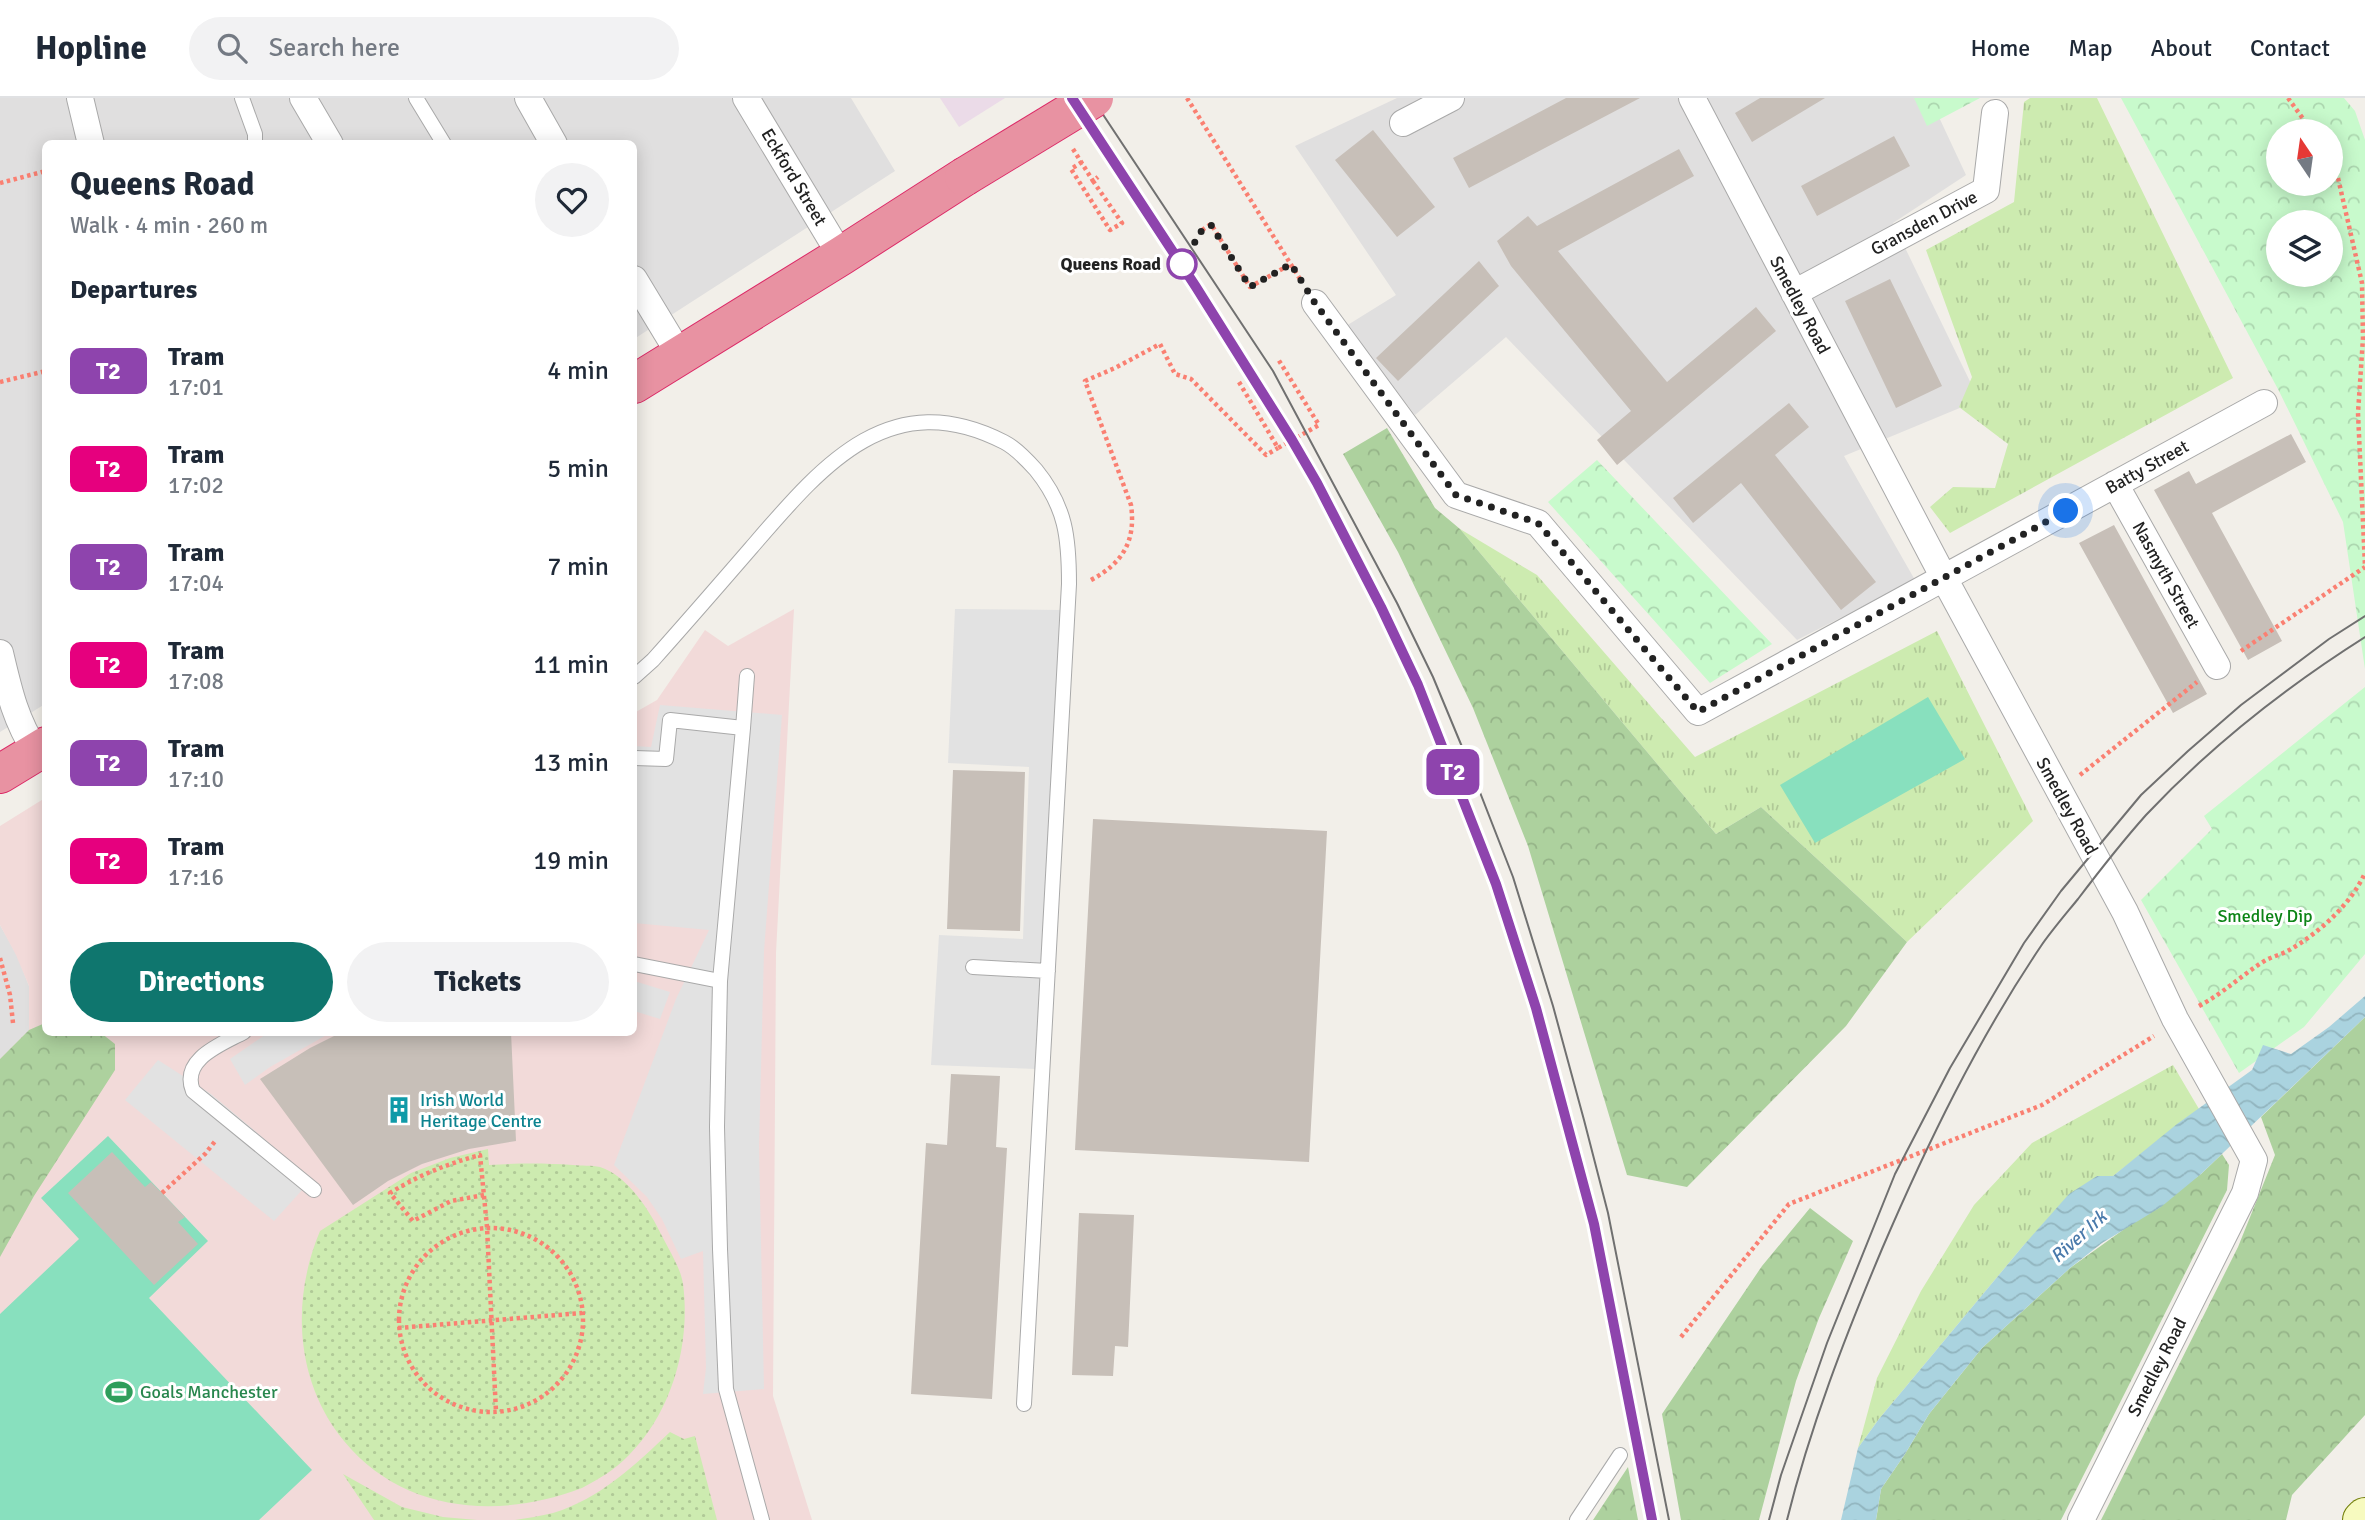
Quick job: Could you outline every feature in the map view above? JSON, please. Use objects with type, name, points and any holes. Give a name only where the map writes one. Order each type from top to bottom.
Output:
[{"type":"highway","points":[[637,382],[1094,98]]},
{"type":"highway","points":[[0,774],[41,749]]},
{"type":"street","points":[[80,98],[90,140]]},
{"type":"street","points":[[303,98],[328,140]]},
{"type":"street","points":[[528,98],[552,140]]},
{"type":"street","name":"Eckford Street","points":[[746,98],[841,256]]},
{"type":"street","points":[[1403,123],[1451,98]]},
{"type":"street","name":"Smedley Road","points":[[1692,98],[1944,578],[2125,912],[2175,1019],[2254,1160],[2245,1193],[2081,1520]]},
{"type":"street","name":"Gransden Drive","points":[[1794,293],[1986,190],[1995,113]]},
{"type":"street","points":[[637,284],[680,355]]},
{"type":"street","name":"Batty Street","points":[[1315,303],[1456,495],[1538,523],[1698,712],[2263,403]]},
{"type":"street","name":"Nasmyth Street","points":[[2115,484],[2217,667]]},
{"type":"street","points":[[0,653],[13,709],[23,732],[41,749]]},
{"type":"lane","points":[[242,98],[255,140]]},
{"type":"lane","points":[[416,98],[442,140]]},
{"type":"lane","points":[[637,674],[653,660],[796,495],[858,443],[904,425],[937,422],[962,425],[1011,446],[1030,463],[1058,502],[1066,526],[1069,584],[1024,1404]]},
{"type":"lane","points":[[747,676],[720,981],[718,1141],[726,1389],[762,1520]]},
{"type":"lane","points":[[637,758],[666,759],[670,720],[743,728]]},
{"type":"lane","points":[[637,965],[720,981]]},
{"type":"lane","points":[[973,967],[1048,971]]},
{"type":"lane","points":[[237,1036],[198,1060],[191,1070],[190,1083],[193,1091],[314,1190]]},
{"type":"lane","points":[[1577,1520],[1620,1455]]},
{"type":"path","points":[[1187,98],[1315,303]]},
{"type":"path","points":[[2288,98],[2303,119]]},
{"type":"path","points":[[1082,162],[1071,169],[1110,230],[1122,223],[1096,179],[1087,172]]},
{"type":"path","points":[[0,183],[42,173]]},
{"type":"path","points":[[2059,792],[2217,667],[2365,566],[2358,413],[2362,283],[2341,196]]},
{"type":"path","points":[[1202,230],[1211,225],[1250,287],[1291,264]]},
{"type":"path","points":[[1069,584],[1087,582],[1114,565],[1132,536],[1131,505],[1085,380],[1115,368],[1160,344],[1175,374],[1191,379],[1266,455],[1319,425],[1278,359]]},
{"type":"path","points":[[0,382],[42,372]]},
{"type":"path","points":[[1239,382],[1278,447]]},
{"type":"path","points":[[1681,1337],[1789,1204],[2042,1105],[2158,1034],[2175,1019],[2224,993],[2266,960],[2290,950],[2337,912],[2365,873]]},
{"type":"path","points":[[0,958],[10,995],[13,1023]]},
{"type":"path","points":[[162,1193],[205,1154],[230,1121]]},
{"type":"path","points":[[484,1195],[451,1201],[413,1221],[390,1193],[435,1168],[480,1156],[484,1195],[487,1227],[496,1412]]},
{"type":"path","points":[[487,1227],[517,1231],[544,1245],[566,1266],[579,1294],[583,1324],[577,1354],[561,1380],[537,1400],[508,1411],[496,1412],[477,1411],[448,1402],[424,1384],[407,1359],[398,1328],[400,1300],[411,1272],[431,1249],[457,1234],[487,1227]]},
{"type":"path","points":[[398,1328],[582,1313]]},
{"type":"shaded area","points":[[0,98],[851,98],[895,171],[637,337],[637,140],[42,140],[42,706],[0,732]]},
{"type":"shaded area","points":[[940,98],[1005,98],[959,127]]},
{"type":"shaded area","points":[[1397,98],[1930,98],[1966,175],[1893,223],[1979,400],[1844,456],[1915,580],[1797,640],[1506,337],[1415,415],[1346,326],[1396,295],[1295,146]]},
{"type":"shaded area","points":[[794,609],[776,953],[773,1396],[812,1520],[0,1520],[0,1059],[29,1030],[29,986],[0,925],[0,826],[42,800],[42,1036],[637,1036],[637,711],[657,700],[705,630],[728,646]]},
{"type":"shaded area","points":[[955,609],[1062,610],[1037,1069],[931,1065],[939,935],[1023,939],[1029,767],[948,763]]},
{"type":"shaded area","points":[[660,705],[782,715],[764,951],[759,1146],[764,1389],[703,1394],[706,1368],[703,1251],[681,1259],[662,1219],[647,1197],[614,1165],[676,999],[709,930],[637,923],[637,746],[651,747]]},
{"type":"shaded area","points":[[0,925],[17,955],[29,986],[29,1030],[0,1059]]},
{"type":"shaded area","points":[[637,982],[670,992],[660,1019],[637,1012]]},
{"type":"shaded area","points":[[263,1036],[325,1036],[270,1067],[245,1085],[230,1059]]},
{"type":"shaded area","points":[[158,1060],[211,1094],[312,1179],[274,1221],[125,1100]]},
{"type":"green space","points":[[1914,98],[1980,98],[1927,126]]},
{"type":"green space","points":[[2030,98],[2097,98],[2233,378],[1950,533],[1930,507],[1953,487],[1995,488],[2008,444],[1959,407],[1972,377],[1926,250],[2014,202],[2024,102]]},
{"type":"green space","points":[[2121,98],[2344,98],[2355,111],[2365,140],[2365,669],[2343,522],[2279,391]]},
{"type":"green space","points":[[1387,428],[1435,508],[1460,529],[1716,834],[1761,807],[1907,942],[1846,1026],[1687,1187],[1627,1175],[1528,846],[1473,708],[1398,552],[1343,454]]},
{"type":"green space","points":[[1597,460],[1772,644],[1710,683],[1548,502]]},
{"type":"green space","points":[[1460,529],[1537,575],[1695,757],[1937,631],[2033,821],[1907,942],[1761,807],[1716,834]]},
{"type":"green space","name":"Smedley Dip","points":[[2365,687],[2365,954],[2304,1027],[2239,1073],[2141,900],[2212,829],[2204,816]]},
{"type":"green space","points":[[1928,697],[1965,759],[1815,843],[1780,785]]},
{"type":"green space","points":[[2365,1017],[2365,1415],[2292,1495],[2286,1520],[2101,1520],[2238,1247],[2275,1155],[2261,1117]]},
{"type":"green space","points":[[42,1024],[42,1036],[105,1036],[115,1044],[115,1070],[34,1196],[0,1257],[0,1059],[29,1030]]},
{"type":"green space","points":[[2173,1065],[2199,1109],[2113,1176],[2097,1176],[2023,1246],[1858,1448],[1877,1378],[1921,1291],[1974,1205],[2032,1143]]},
{"type":"green space","name":"Goals Manchester","points":[[108,1136],[208,1241],[149,1298],[312,1470],[259,1520],[0,1520],[0,1314],[79,1239],[41,1198]]},
{"type":"green space","points":[[488,1149],[489,1165],[594,1166],[620,1178],[637,1196],[657,1226],[682,1278],[685,1307],[681,1353],[667,1398],[644,1438],[624,1460],[582,1488],[518,1504],[486,1506],[454,1504],[423,1496],[394,1483],[368,1465],[344,1441],[328,1418],[307,1366],[302,1312],[311,1257],[320,1231],[411,1173],[450,1158]]},
{"type":"green space","points":[[2222,1154],[2229,1165],[2227,1190],[2061,1520],[1876,1520],[1881,1489],[1929,1414],[1982,1348],[2070,1268],[2201,1174]]},
{"type":"green space","points":[[1810,1208],[1853,1241],[1819,1318],[1796,1381],[1759,1520],[1681,1520],[1662,1414],[1762,1266]]},
{"type":"green space","points":[[670,1432],[684,1439],[695,1436],[717,1520],[515,1520],[553,1513],[602,1490]]},
{"type":"green space","points":[[1628,1467],[1638,1520],[1593,1520]]},
{"type":"green space","points":[[343,1474],[402,1507],[443,1517],[477,1520],[374,1520]]},
{"type":"water","name":"River Irk","points":[[2365,996],[2365,1017],[2201,1174],[2161,1207],[2102,1243],[2070,1268],[1982,1348],[1929,1414],[1881,1489],[1876,1520],[1841,1520],[1858,1448],[1879,1419],[2069,1194],[2097,1176],[2113,1176],[2177,1124],[2252,1070],[2263,1045],[2291,1054],[2329,1027]]},
{"type":"building","points":[[1566,98],[1640,98],[1469,188],[1453,158]]},
{"type":"building","points":[[1760,98],[1825,98],[1752,142],[1735,113]]},
{"type":"building","points":[[1373,130],[1435,207],[1397,237],[1335,160]]},
{"type":"building","points":[[1894,136],[1910,166],[1817,216],[1801,186]]},
{"type":"building","points":[[1679,149],[1694,176],[1558,251],[1667,382],[1756,307],[1776,331],[1617,465],[1597,440],[1631,411],[1511,266],[1497,241],[1528,216],[1537,226]]},
{"type":"building","points":[[1479,261],[1499,286],[1398,381],[1376,358]]},
{"type":"building","points":[[1890,279],[1942,386],[1896,408],[1845,301]]},
{"type":"building","points":[[1789,403],[1809,427],[1775,455],[1876,582],[1841,610],[1741,483],[1693,523],[1673,498]]},
{"type":"building","points":[[2291,434],[2306,462],[2212,513],[2282,641],[2248,660],[2154,490],[2189,471],[2196,484]]},
{"type":"building","points":[[2114,525],[2207,694],[2173,713],[2079,543]]},
{"type":"building","points":[[953,770],[1025,772],[1020,931],[947,929]]},
{"type":"building","points":[[1093,819],[1327,831],[1309,1162],[1075,1150]]},
{"type":"building","name":"Irish World Heritage Centre","points":[[334,1036],[511,1036],[516,1141],[469,1149],[422,1164],[388,1181],[353,1205],[260,1079]]},
{"type":"building","points":[[951,1074],[1000,1076],[996,1147],[1007,1148],[992,1399],[911,1394],[926,1143],[947,1145]]},
{"type":"building","points":[[112,1152],[145,1187],[151,1182],[185,1217],[178,1222],[198,1244],[154,1285],[68,1193]]},
{"type":"building","points":[[1079,1213],[1134,1215],[1128,1347],[1115,1346],[1113,1376],[1072,1375]]},
{"type":"tram line","points":[[1072,98],[1212,310],[1300,455],[1380,605],[1444,747],[1495,880],[1558,1084],[1602,1259],[1652,1520]]},
{"type":"tram line","name":"T2","points":[[1072,98],[1255,378],[1292,440],[1381,607],[1418,685],[1496,884],[1536,1008],[1594,1224],[1652,1520]]},
{"type":"tram line","points":[[1092,98],[1273,371],[1397,603],[1433,677],[1465,754],[1513,877],[1553,1006],[1584,1120],[1608,1213],[1669,1520]]},
{"type":"tram line","points":[[1769,1520],[1781,1475],[1827,1343],[1895,1174],[1950,1068],[2024,943],[2061,891],[2141,795],[2241,705],[2329,639],[2365,616]]},
{"type":"tram line","points":[[1787,1520],[1829,1383],[1899,1210],[1974,1056],[2041,946],[2146,815],[2196,766],[2278,697],[2365,637]]},
{"type":"place","name":"Queens Road","points":[[1182,264]]},
{"type":"place","name":"Irish World Heritage Centre","points":[[399,1110]]},
{"type":"place","name":"Goals Manchester","points":[[119,1392]]},
{"type":"route","points":[[1182,264],[1202,230],[1211,225],[1250,287],[1291,264],[1315,303],[1456,495],[1538,523],[1698,712],[2066,511]]}]
